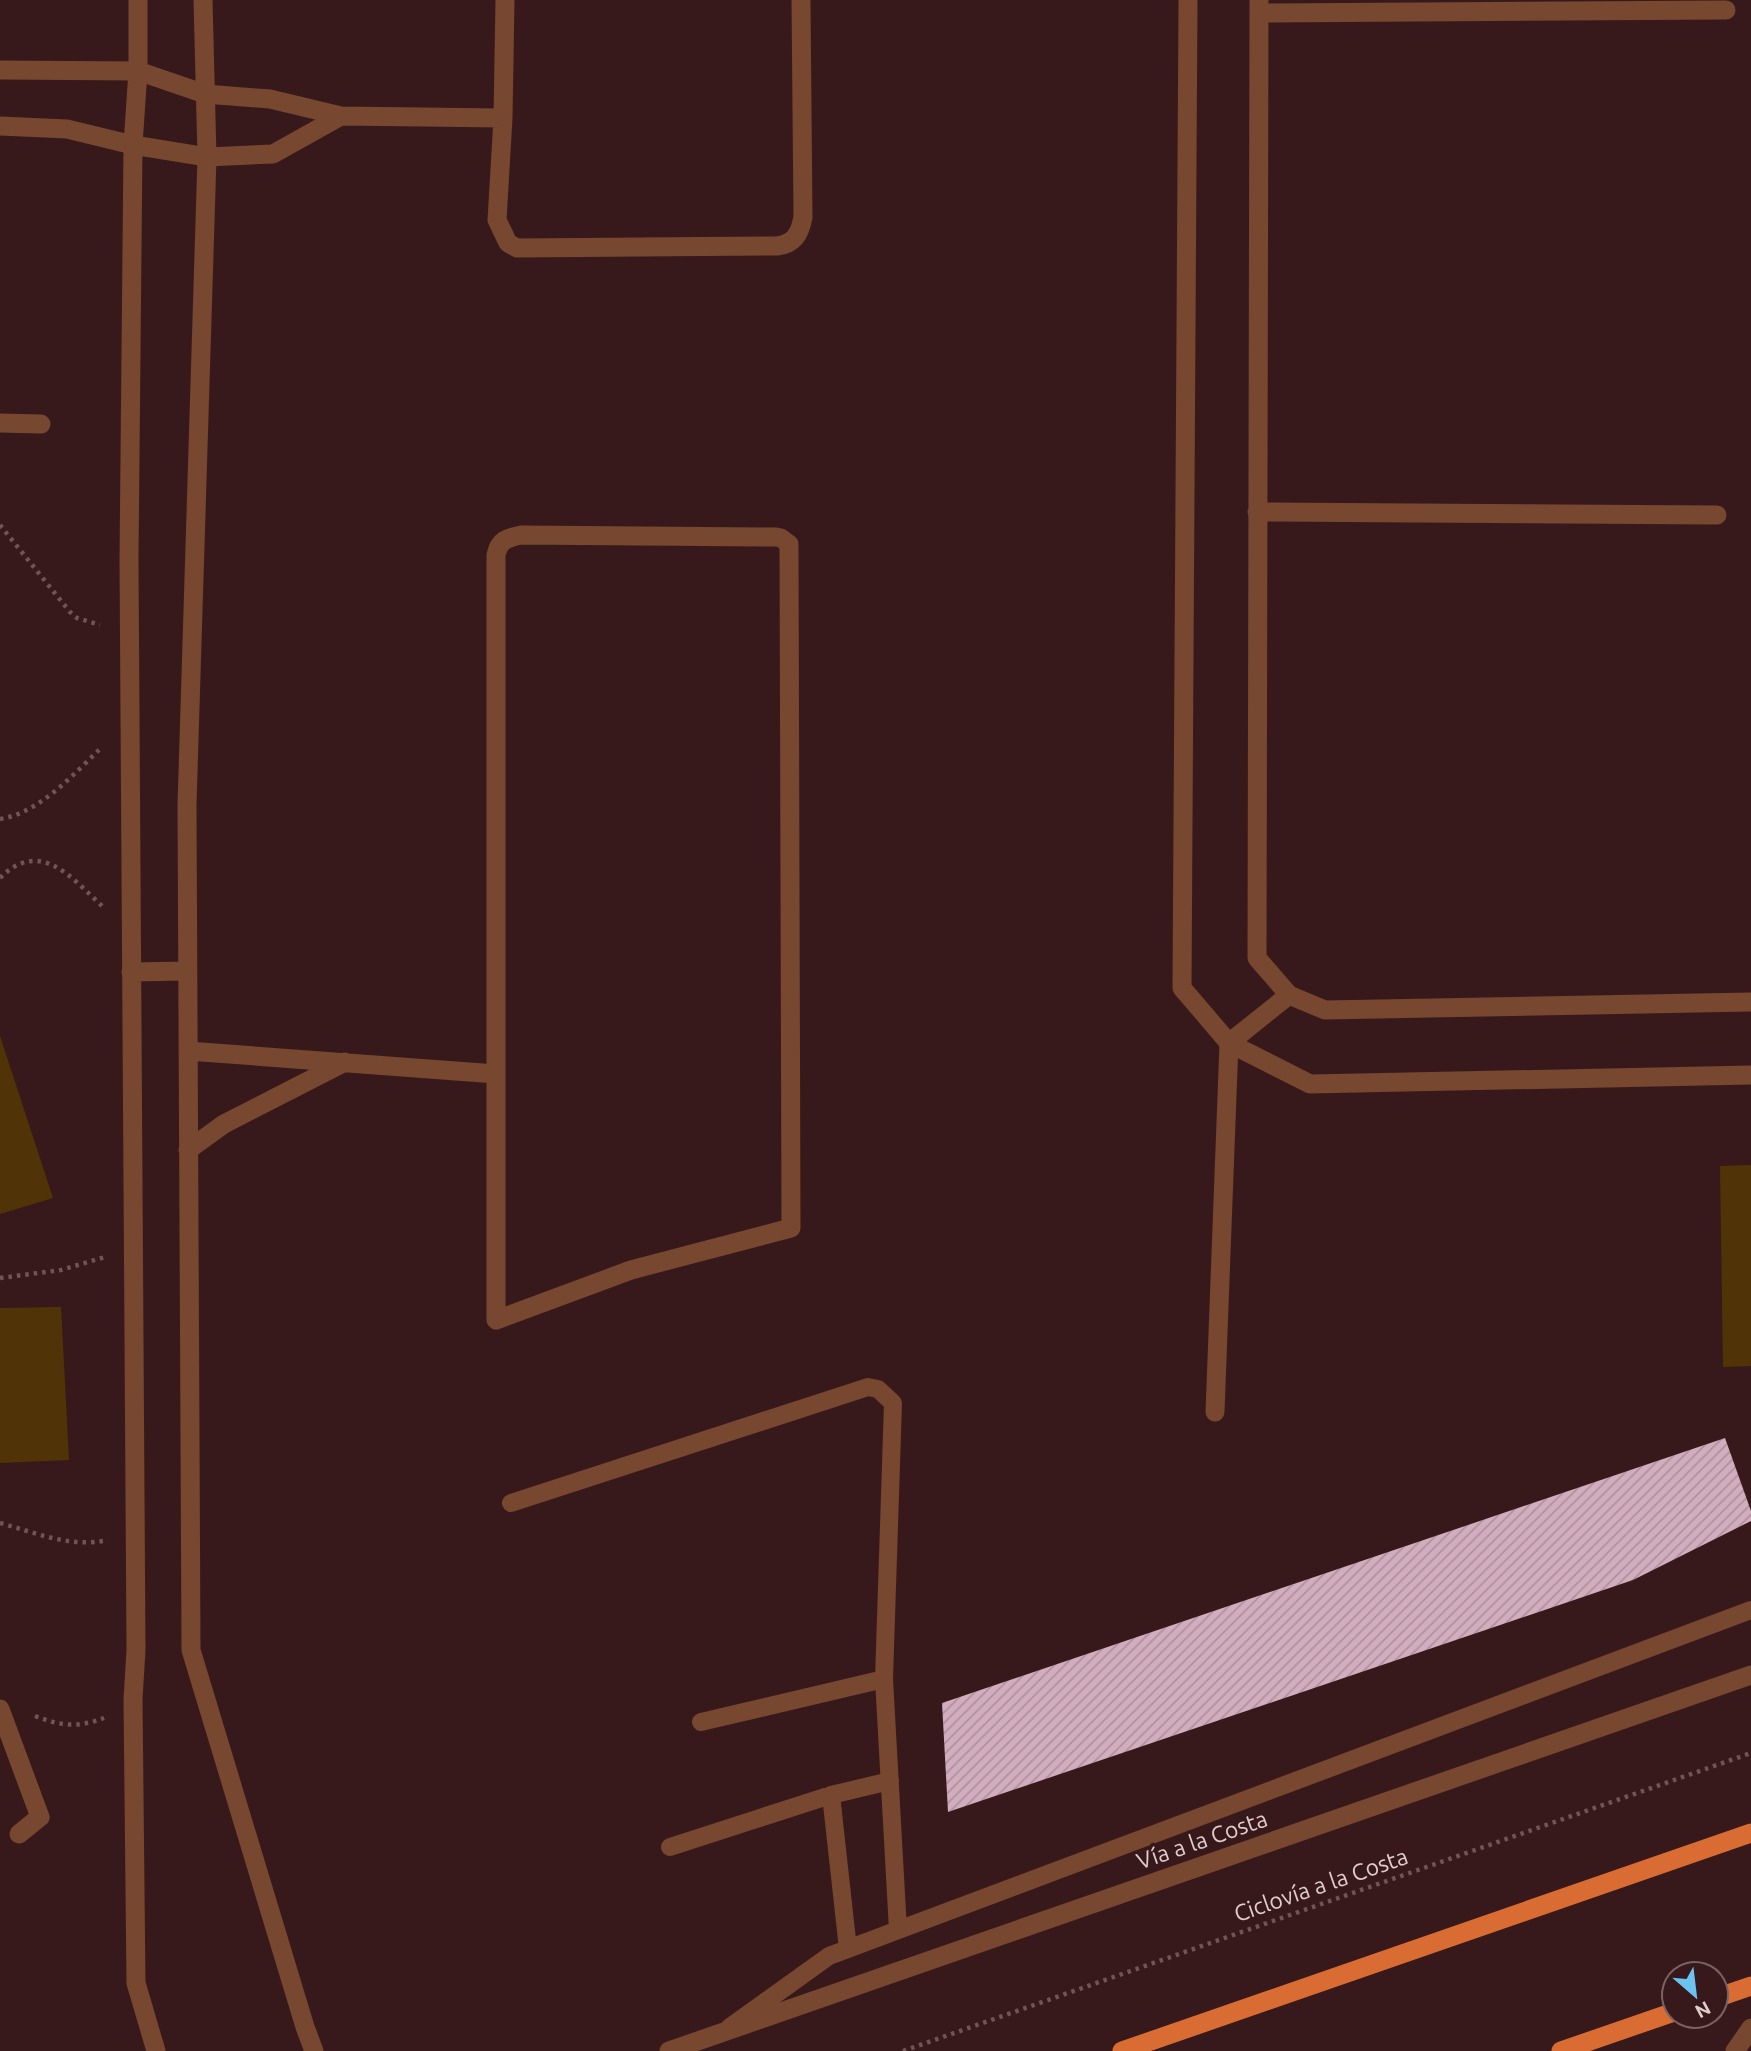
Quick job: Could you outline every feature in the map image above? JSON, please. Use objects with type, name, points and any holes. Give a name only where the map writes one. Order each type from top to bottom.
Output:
[{"type":"highway","points":[[1122,2051],[1751,1833]]},
{"type":"highway","points":[[1730,1993],[1751,1986]]},
{"type":"highway","points":[[1561,2051],[1660,2017]]},
{"type":"street","points":[[138,0],[138,71],[133,145],[129,623],[136,1983],[156,2051]]},
{"type":"street","points":[[203,0],[206,157],[187,805],[191,1650],[314,2051]]},
{"type":"street","points":[[505,0],[503,118],[497,220],[508,243],[517,248],[786,245],[794,240],[803,217],[801,0]]},
{"type":"street","points":[[1188,0],[1182,988],[1229,1043],[1310,1084],[1751,1075]]},
{"type":"street","points":[[1726,10],[1259,6],[1257,958],[1289,995],[1325,1010],[1751,1002]]},
{"type":"street","points":[[0,70],[138,71],[205,94],[270,99],[341,116],[503,118]]},
{"type":"street","points":[[0,127],[67,129],[133,145],[206,157],[273,154],[341,116]]},
{"type":"street","points":[[0,423],[41,424]]},
{"type":"street","points":[[1258,512],[1717,515]]},
{"type":"street","points":[[521,535],[781,538],[790,548],[791,1228],[631,1270],[496,1320],[496,1074],[497,547],[503,540],[521,535]]},
{"type":"street","points":[[131,972],[187,971]]},
{"type":"street","points":[[1215,1412],[1229,1043],[1289,995]]},
{"type":"street","points":[[188,1051],[496,1074]]},
{"type":"street","points":[[188,1150],[224,1124],[346,1062]]},
{"type":"street","name":"Vía a la Costa","points":[[669,2051],[1751,1675]]},
{"type":"street","points":[[0,1709],[40,1817],[19,1834]]},
{"type":"street","points":[[1735,2051],[1751,2028]]},
{"type":"lane","points":[[511,1503],[868,1387],[878,1390],[893,1403],[884,1679],[898,1930]]},
{"type":"lane","points":[[718,2035],[828,1956],[1751,1610]]},
{"type":"lane","points":[[701,1722],[884,1679]]},
{"type":"lane","points":[[670,1847],[831,1795],[890,1781]]},
{"type":"lane","points":[[831,1795],[848,1949]]},
{"type":"path","points":[[0,525],[57,598],[77,618],[98,625],[129,623]]},
{"type":"path","points":[[0,819],[33,808],[72,776],[130,721]]},
{"type":"path","points":[[0,877],[18,863],[39,860],[55,865],[131,933]]},
{"type":"path","points":[[0,1278],[61,1270],[103,1258],[134,1243]]},
{"type":"path","points":[[0,1523],[76,1544],[109,1540],[135,1530]]},
{"type":"path","points":[[31,1715],[57,1725],[85,1725],[111,1716],[134,1699]]},
{"type":"path","name":"Ciclovía a la Costa","points":[[903,2051],[1751,1753]]},
{"type":"shaded area","points":[[0,1036],[53,1198],[0,1214]]},
{"type":"shaded area","points":[[1751,1165],[1751,1366],[1723,1367],[1720,1166]]},
{"type":"shaded area","points":[[61,1307],[69,1460],[0,1463],[0,1308]]},
{"type":"building","points":[[1725,1438],[1751,1511],[1751,1521],[1633,1580],[948,1812],[942,1703]]}]
